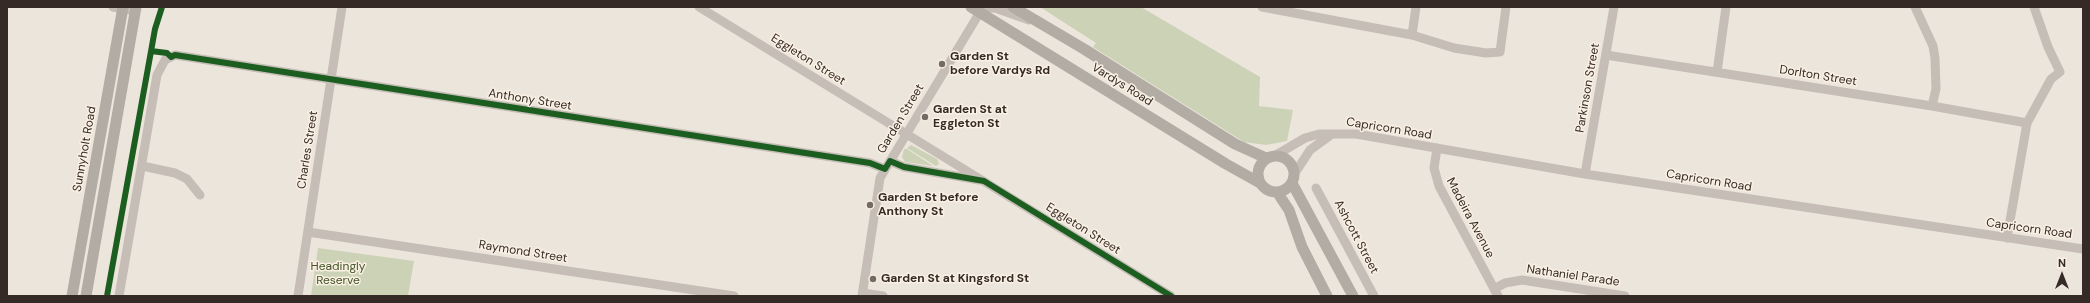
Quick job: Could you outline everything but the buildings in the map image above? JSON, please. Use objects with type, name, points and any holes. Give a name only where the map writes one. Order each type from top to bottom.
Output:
[{"type":"main road","name":"Vardys Road","points":[[1013,7],[1235,144],[1271,156]]},
{"type":"main road","name":"Sunnyholt Road","points":[[72,296],[120,8]]},
{"type":"main road","points":[[86,296],[136,9]]},
{"type":"main road","name":"Vardys Road","points":[[978,9],[1226,164],[1260,183]]},
{"type":"main road","points":[[1294,178],[1286,189],[1277,192],[1266,189],[1260,183],[1258,172],[1262,162],[1271,156],[1287,158],[1291,162],[1294,178],[1353,296]]},
{"type":"main road","points":[[1277,192],[1289,210],[1302,248],[1327,296]]},
{"type":"street","name":"Charles Street","points":[[298,296],[342,7]]},
{"type":"street","name":"Eggleton Street","points":[[700,7],[1171,296]]},
{"type":"street","points":[[1262,7],[1412,35],[1454,48],[1486,53],[1500,52],[1506,7]]},
{"type":"street","points":[[1412,35],[1416,7]]},
{"type":"street","name":"Parkinson Street","points":[[1586,174],[1614,7]]},
{"type":"street","points":[[1717,72],[1726,7]]},
{"type":"street","points":[[1915,7],[1933,46],[1936,89],[1932,106]]},
{"type":"street","points":[[2007,238],[2027,123],[2051,79],[2060,72],[2048,47],[2034,7]]},
{"type":"street","points":[[120,8],[136,9]]},
{"type":"street","points":[[978,9],[995,8],[1048,28]]},
{"type":"street","name":"Garden Street","points":[[862,294],[878,188],[885,169],[978,9]]},
{"type":"street","name":"Dorlton Street","points":[[1606,55],[1932,106],[2027,123]]},
{"type":"street","name":"Anthony Street","points":[[119,296],[157,75],[159,68],[168,58],[175,56],[870,163],[885,169]]},
{"type":"street","name":"Capricorn Road","points":[[1271,156],[1305,138],[1319,134],[1356,134],[1586,174],[2083,250]]},
{"type":"street","name":"Capricorn Road","points":[[1294,178],[1310,150],[1332,134]]},
{"type":"street","name":"Madeira Avenue","points":[[1437,148],[1434,168],[1439,186],[1496,292]]},
{"type":"street","points":[[890,161],[904,167],[984,181]]},
{"type":"street","points":[[142,166],[175,173],[187,179],[200,195]]},
{"type":"street","name":"Ashcott Street","points":[[1316,188],[1374,296]]},
{"type":"street","name":"Raymond Street","points":[[308,232],[734,296]]},
{"type":"street","name":"Nathaniel Parade","points":[[1496,292],[1505,283],[1522,280],[1625,296]]},
{"type":"street","points":[[862,294],[883,296]]},
{"type":"green space","points":[[1040,7],[1141,7],[1260,77],[1259,106],[1293,110],[1287,141],[1266,145],[1244,142],[1093,47],[1096,43]]},
{"type":"green space","points":[[911,145],[937,159],[939,164],[936,166],[907,148]]},
{"type":"green space","points":[[904,149],[907,149],[933,166],[905,162],[902,157]]},
{"type":"green space","name":"Headingly Reserve","points":[[318,248],[414,261],[408,296],[311,296]]},
{"type":"cycle path","points":[[107,296],[155,29],[162,7]]},
{"type":"cycle path","points":[[151,51],[167,53],[171,57],[175,55],[870,163],[885,169],[890,161],[904,167],[984,181],[1171,296]]},
{"type":"place","name":"Garden St before Vardys Rd","points":[[942,64]]},
{"type":"place","name":"Garden St at Eggleton St","points":[[925,117]]},
{"type":"place","name":"Garden St before Anthony St","points":[[870,205]]},
{"type":"place","name":"Garden St at Kingsford St","points":[[873,279]]}]
